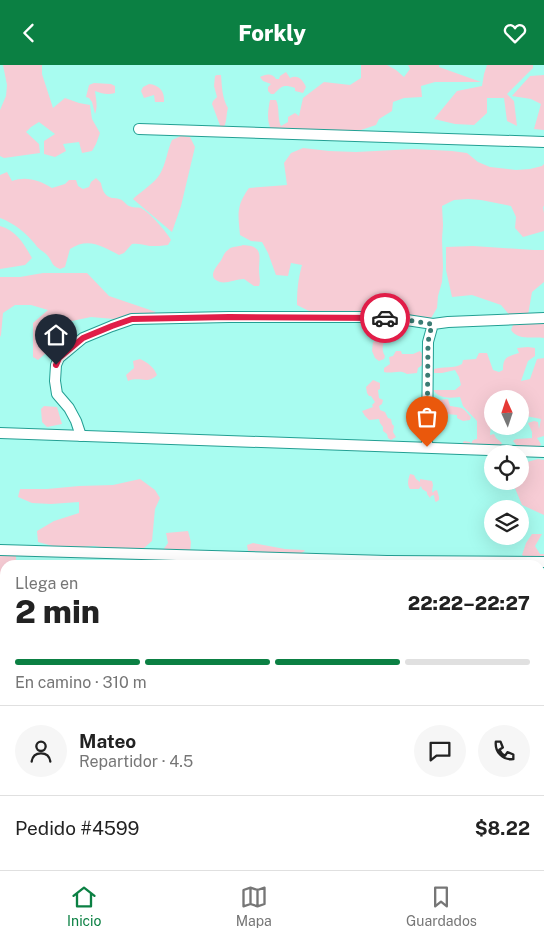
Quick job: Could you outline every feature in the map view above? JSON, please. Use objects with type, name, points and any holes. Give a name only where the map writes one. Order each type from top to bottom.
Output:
[{"type":"street","points":[[138,129],[544,142]]},
{"type":"street","points":[[81,436],[69,408],[57,393],[55,381],[56,365],[59,358],[83,338],[132,319],[373,317],[432,324],[544,318]]},
{"type":"street","points":[[427,447],[428,342],[432,324]]},
{"type":"street","points":[[0,433],[544,452]]},
{"type":"street","points":[[0,549],[214,560]]},
{"type":"shaded area","points":[[3,65],[42,65],[42,74],[53,108],[65,98],[90,105],[92,119],[100,133],[92,151],[82,153],[79,142],[63,144],[66,151],[55,157],[44,154],[44,141],[55,134],[39,122],[26,132],[39,144],[40,153],[4,158],[0,156],[0,110],[6,96],[7,85]]},
{"type":"shaded area","points":[[361,65],[387,65],[404,77],[410,69],[408,65],[439,65],[439,67],[481,82],[435,82],[421,86],[422,97],[404,98],[393,102],[392,111],[379,119],[376,125],[361,130],[272,131],[268,120],[270,100],[276,100],[281,126],[288,122],[288,117],[295,113],[299,116],[303,98],[324,82],[350,85],[361,78]]},
{"type":"shaded area","points":[[487,65],[533,65],[533,68],[507,94],[514,101],[517,126],[507,121],[504,98],[487,98],[487,113],[474,125],[455,124],[434,119],[457,91],[482,86]]},
{"type":"shaded area","points":[[286,72],[290,78],[298,77],[302,80],[306,87],[303,93],[295,91],[295,88],[285,86],[271,94],[268,91],[268,87],[271,84],[263,81],[260,77],[269,75],[279,79]]},
{"type":"shaded area","points":[[221,75],[223,96],[228,108],[225,125],[221,128],[212,104],[217,97],[214,86],[215,76]]},
{"type":"shaded area","points":[[544,75],[544,130],[534,129],[541,104],[531,99],[512,96],[530,76]]},
{"type":"shaded area","points":[[94,83],[115,86],[115,93],[105,94],[95,91],[97,106],[95,114],[92,102],[86,97],[89,85]]},
{"type":"shaded area","points":[[149,84],[161,89],[164,102],[155,102],[154,95],[144,98],[141,91],[143,87]]},
{"type":"shaded area","points":[[181,136],[190,137],[195,147],[181,206],[172,232],[133,199],[158,177],[164,166],[172,140]]},
{"type":"shaded area","points":[[303,148],[356,152],[414,149],[452,151],[467,153],[478,162],[490,167],[516,170],[530,169],[544,164],[544,231],[523,237],[515,228],[516,217],[511,206],[481,200],[454,200],[442,206],[442,282],[437,308],[430,320],[320,314],[309,311],[297,305],[302,265],[291,263],[288,276],[276,275],[262,242],[251,241],[240,235],[239,221],[240,205],[249,188],[287,185],[284,163],[291,153]]},
{"type":"shaded area","points":[[7,172],[12,181],[32,180],[52,188],[65,184],[69,180],[76,180],[78,186],[83,189],[89,187],[96,178],[101,183],[107,196],[121,200],[130,207],[144,210],[158,222],[171,240],[168,245],[164,246],[132,244],[124,253],[119,255],[95,244],[77,245],[70,249],[65,267],[60,269],[24,232],[0,218],[0,175]]},
{"type":"shaded area","points":[[0,226],[15,234],[26,247],[32,258],[25,265],[0,269]]},
{"type":"shaded area","points":[[243,245],[254,247],[259,253],[259,286],[254,286],[244,279],[225,282],[216,280],[213,276],[215,268],[225,253],[231,248]]},
{"type":"shaded area","points":[[473,246],[544,250],[544,282],[532,292],[528,315],[511,317],[501,305],[472,295],[452,297],[446,270],[446,247]]},
{"type":"shaded area","points":[[43,273],[87,273],[109,296],[156,312],[146,317],[114,319],[91,317],[72,321],[61,331],[54,346],[38,360],[33,357],[33,323],[48,310],[31,305],[15,305],[3,313],[0,337],[0,277],[20,277]]},
{"type":"shaded area","points":[[544,321],[544,338],[522,337],[511,330],[513,325],[518,323]]},
{"type":"shaded area","points":[[379,334],[385,334],[388,337],[383,347],[384,359],[379,361],[375,358],[372,351],[373,342],[376,341]]},
{"type":"shaded area","points":[[517,348],[535,348],[535,356],[528,361],[521,381],[530,379],[537,359],[544,358],[544,436],[537,438],[541,444],[538,450],[529,450],[529,445],[516,445],[513,441],[516,439],[532,438],[529,423],[538,422],[539,429],[541,419],[529,417],[529,390],[484,390],[484,435],[494,435],[502,443],[501,445],[484,445],[484,451],[460,447],[464,441],[471,444],[473,440],[477,439],[477,421],[463,406],[460,397],[448,398],[438,395],[433,390],[455,390],[461,385],[455,370],[434,373],[434,369],[459,366],[463,360],[476,359],[479,353],[487,353],[493,370],[499,372],[503,370],[506,358],[519,353]]},
{"type":"shaded area","points":[[396,351],[401,351],[402,354],[413,354],[420,351],[424,356],[424,364],[418,368],[417,373],[384,372],[384,368],[390,364],[389,357],[393,356]]},
{"type":"shaded area","points":[[140,359],[150,365],[157,375],[147,380],[137,379],[128,381],[126,375],[134,368],[133,361]]},
{"type":"shaded area","points":[[373,380],[380,383],[380,389],[378,390],[379,398],[383,400],[379,406],[380,410],[385,412],[394,426],[393,432],[396,437],[391,440],[383,431],[379,419],[369,420],[362,411],[373,407],[372,405],[375,402],[367,393],[366,387]]},
{"type":"shaded area","points":[[448,399],[450,406],[464,410],[471,417],[470,420],[463,421],[457,418],[457,415],[437,413],[434,435],[432,437],[430,436],[431,404],[439,400]]},
{"type":"shaded area","points":[[44,406],[57,407],[62,424],[47,427],[42,422],[41,409]]},
{"type":"shaded area","points":[[538,459],[544,460],[544,515],[529,508],[529,500],[520,500],[516,490],[529,490],[529,462]]},
{"type":"shaded area","points":[[410,474],[414,475],[420,482],[420,479],[432,481],[432,491],[433,493],[437,490],[439,500],[435,501],[434,495],[430,498],[421,486],[419,489],[410,489],[408,482]]},
{"type":"shaded area","points":[[140,479],[155,490],[160,498],[155,509],[152,541],[144,548],[126,551],[94,546],[64,549],[38,542],[37,531],[54,521],[79,513],[79,502],[32,503],[18,497],[20,489],[113,485]]},
{"type":"shaded area","points":[[188,531],[191,542],[190,553],[163,550],[168,543],[166,533]]},
{"type":"shaded area","points":[[532,534],[542,534],[535,546],[540,554],[544,554],[544,559],[529,560],[522,555],[525,545],[529,545],[529,538]]},
{"type":"shaded area","points":[[253,543],[305,551],[294,554],[248,551],[247,545]]},
{"type":"shaded area","points":[[0,546],[5,553],[16,556],[16,560],[0,560]]},
{"type":"way so far","points":[[385,318],[432,324],[428,342],[427,447]]},
{"type":"route","points":[[56,365],[59,358],[83,338],[132,319],[229,317],[385,318]]}]
